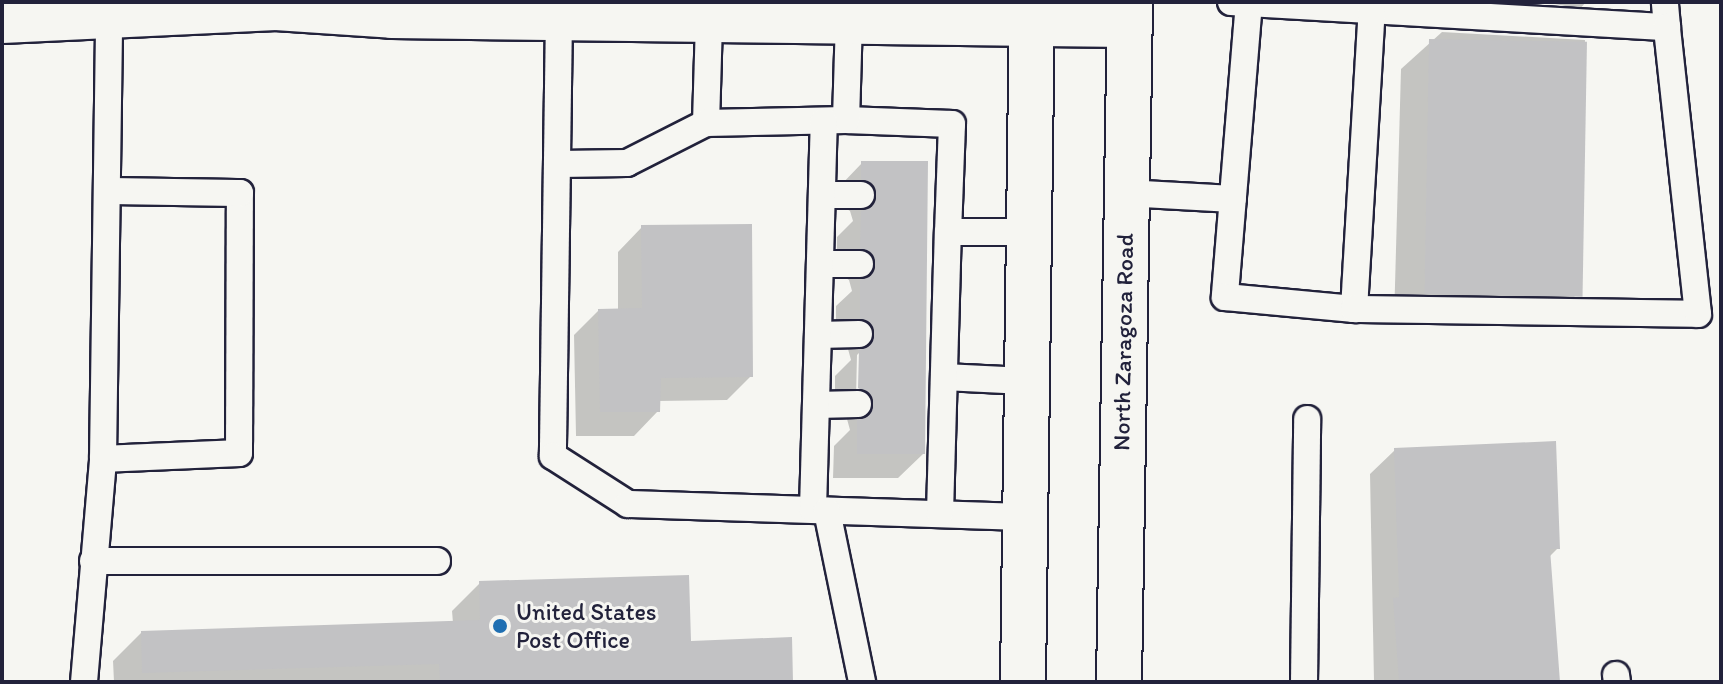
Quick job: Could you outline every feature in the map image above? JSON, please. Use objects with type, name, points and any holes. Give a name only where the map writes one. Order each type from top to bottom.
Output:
[{"type":"main road","points":[[2,21],[276,5],[392,16],[559,16],[640,10],[709,20],[784,10],[849,17],[1031,11],[1129,13]]},
{"type":"main road","points":[[1023,682],[1031,11]]},
{"type":"main road","name":"North Zaragoza Road","points":[[1119,682],[1129,13]]},
{"type":"lane","points":[[1231,2],[1249,2],[1371,5],[1666,14],[1698,314],[1354,309],[1225,297],[1249,2]]},
{"type":"lane","points":[[1354,309],[1371,5]]},
{"type":"lane","points":[[84,682],[103,459],[109,13]]},
{"type":"lane","points":[[559,16],[553,456],[628,504],[1025,517]]},
{"type":"lane","points":[[849,17],[822,195],[816,405],[820,510],[862,682]]},
{"type":"lane","points":[[706,123],[709,20]]},
{"type":"lane","points":[[559,164],[627,163],[706,123],[835,120],[952,124],[938,197],[948,232],[937,266],[935,336],[940,513]]},
{"type":"lane","points":[[103,459],[239,453],[240,193],[108,191]]},
{"type":"lane","points":[[1125,193],[1233,199]]},
{"type":"lane","points":[[822,195],[861,195]]},
{"type":"lane","points":[[948,232],[1028,232]]},
{"type":"lane","points":[[820,264],[860,264]]},
{"type":"lane","points":[[818,335],[859,334]]},
{"type":"lane","points":[[938,395],[1025,381]]},
{"type":"lane","points":[[816,405],[858,404]]},
{"type":"lane","points":[[1304,682],[1307,419]]},
{"type":"lane","points":[[93,561],[437,561]]},
{"type":"building","points":[[1429,39],[1587,42],[1583,297],[1425,294]]},
{"type":"building","points":[[861,161],[928,161],[925,454],[857,454],[857,420],[867,417],[874,404],[871,395],[858,388],[859,350],[868,347],[875,334],[872,325],[860,318],[860,280],[869,277],[876,265],[873,255],[860,248],[861,211],[870,208],[877,196],[874,186],[861,179]]},
{"type":"building","points":[[752,224],[753,377],[661,378],[660,412],[600,412],[598,309],[642,308],[641,225]]},
{"type":"building","points":[[1556,441],[1560,549],[1550,549],[1560,682],[1399,682],[1393,598],[1399,597],[1394,448]]},
{"type":"building","name":"United States Post Office","points":[[689,575],[691,641],[792,637],[793,682],[440,682],[439,664],[142,673],[141,631],[480,620],[479,581]]},
{"type":"place","name":"United States Post Office","points":[[500,626]]}]
